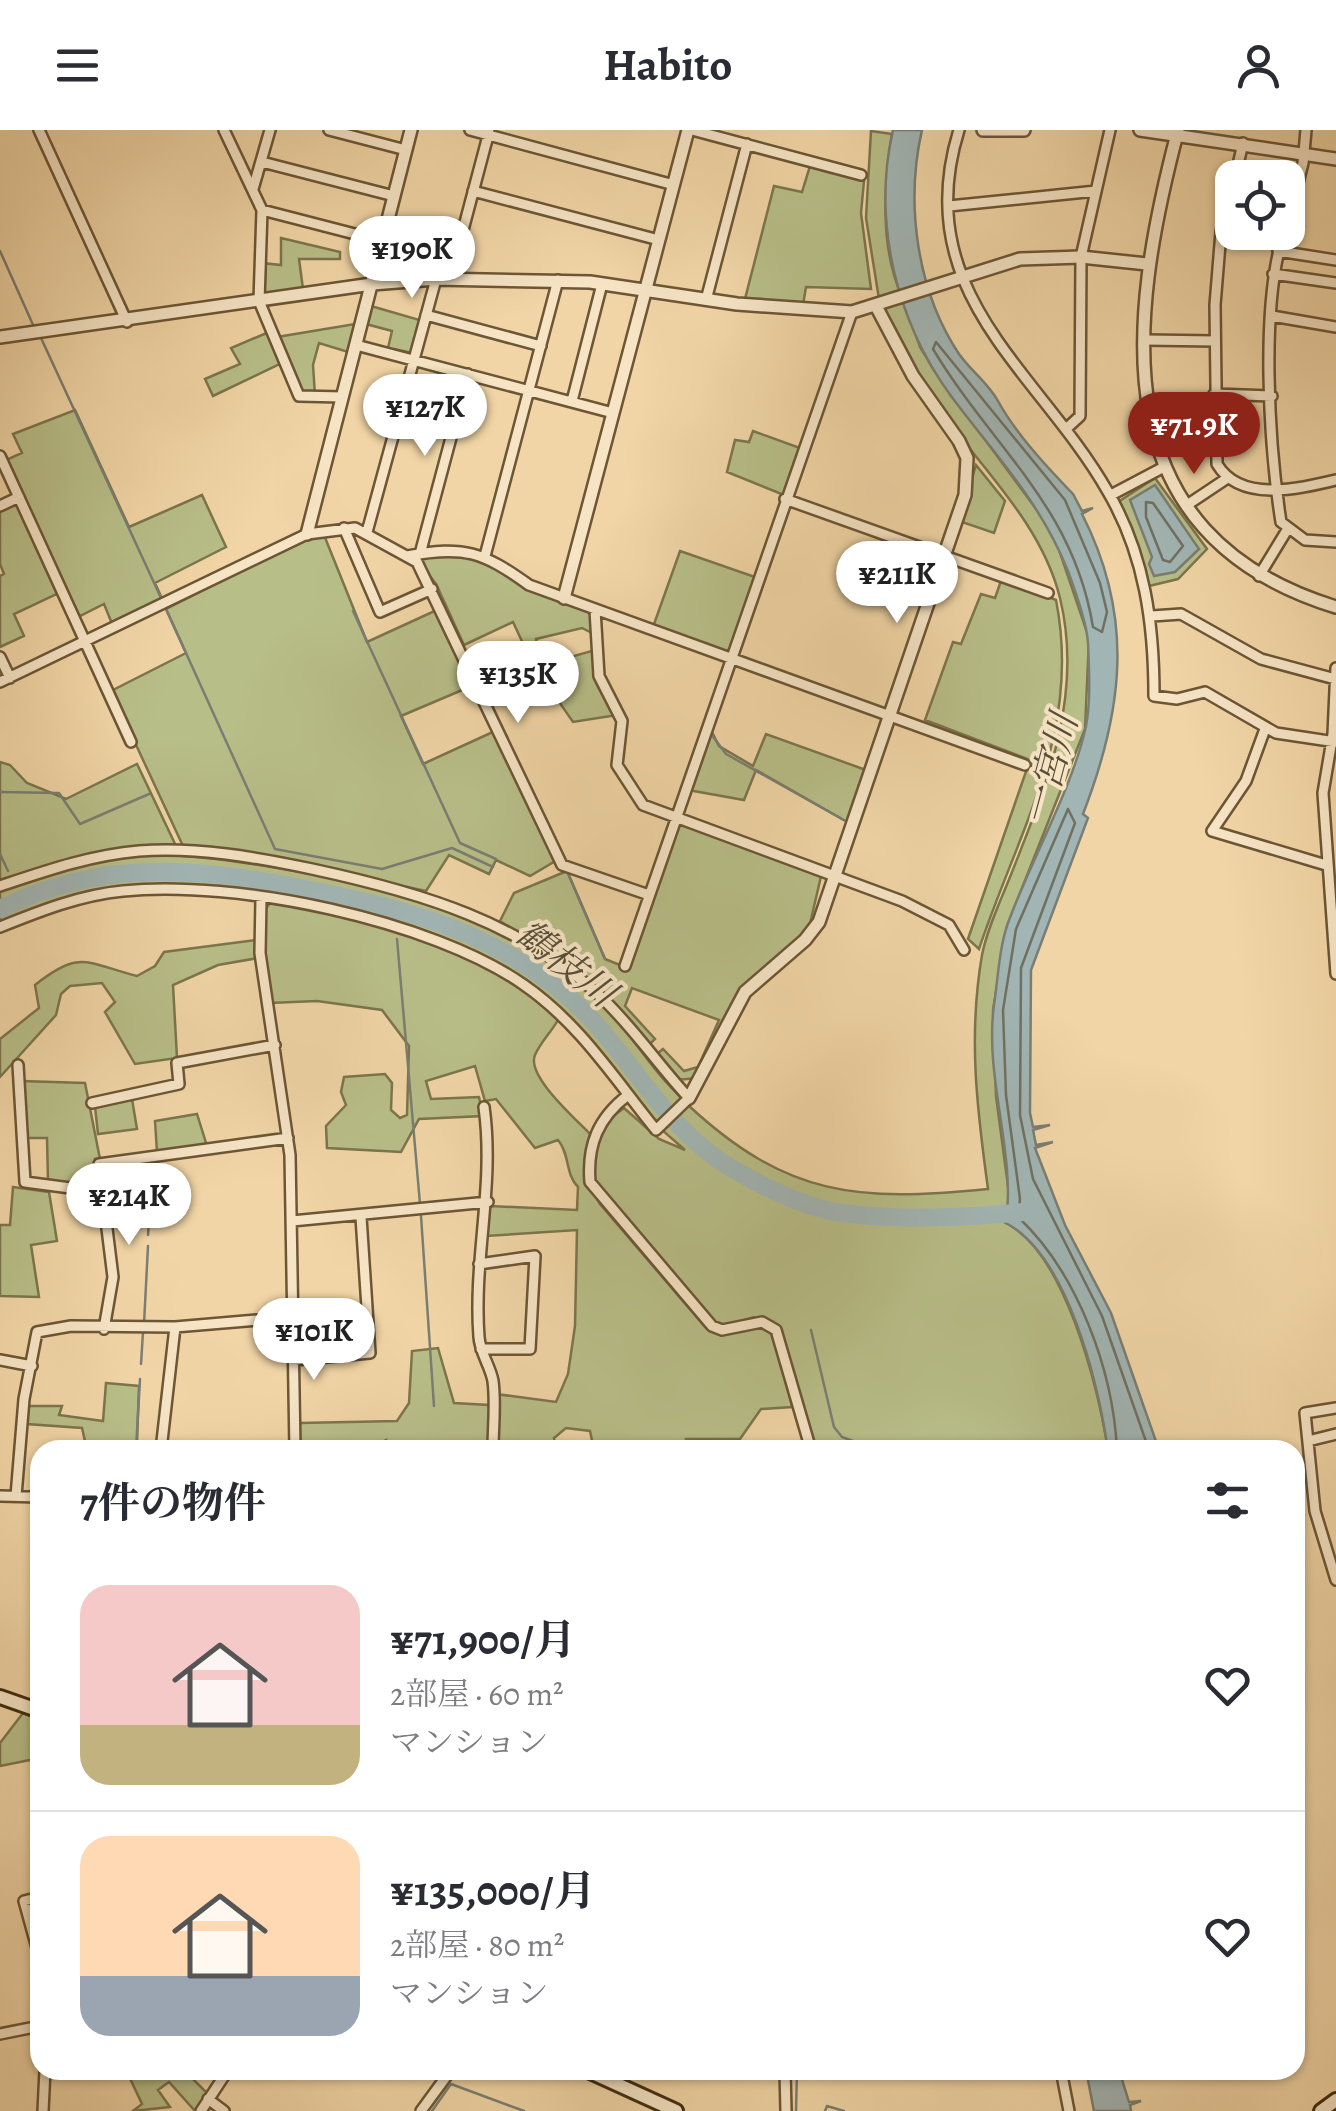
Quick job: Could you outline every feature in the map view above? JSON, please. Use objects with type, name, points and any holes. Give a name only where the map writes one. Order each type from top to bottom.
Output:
[{"type":"main road","points":[[0,1697],[30,1708]]},
{"type":"main road","points":[[608,2080],[676,2111]]},
{"type":"main road","points":[[1322,2111],[1336,2100]]},
{"type":"street","points":[[39,130],[127,322]]},
{"type":"street","points":[[224,130],[262,210],[258,301],[299,396],[342,397]]},
{"type":"street","points":[[253,189],[270,130]]},
{"type":"street","points":[[329,130],[406,150]]},
{"type":"street","points":[[307,534],[411,130]]},
{"type":"street","points":[[470,130],[489,132],[674,185]]},
{"type":"street","points":[[564,598],[690,130],[860,176]]},
{"type":"street","points":[[959,130],[949,206],[956,278],[1003,352],[1066,430],[1111,496],[1142,575],[1152,616],[1154,696],[1178,699],[1205,692],[1266,729],[1332,742]]},
{"type":"street","points":[[983,130],[1024,130]]},
{"type":"street","points":[[1066,430],[1080,416],[1081,257],[1110,130]]},
{"type":"street","points":[[1140,130],[1177,132],[1336,159]]},
{"type":"street","points":[[1303,160],[1306,130]]},
{"type":"street","points":[[450,279],[489,132]]},
{"type":"street","points":[[1177,132],[1147,264],[1148,400],[1164,467],[1184,507],[1215,543],[1259,576],[1336,607]]},
{"type":"street","points":[[1240,160],[1244,143]]},
{"type":"street","points":[[706,300],[747,144]]},
{"type":"street","points":[[262,162],[394,196]]},
{"type":"street","points":[[949,206],[1096,190]]},
{"type":"street","points":[[473,191],[659,240]]},
{"type":"street","points":[[262,210],[382,241]]},
{"type":"street","points":[[1221,250],[1213,448],[1226,478]]},
{"type":"street","points":[[1336,260],[1278,251],[1272,316],[1276,490],[1281,522],[1305,540],[1336,542]]},
{"type":"street","points":[[0,337],[127,322],[372,284],[436,279],[558,280],[706,300],[852,312],[1020,259],[1081,257],[1147,264]]},
{"type":"street","points":[[1273,274],[1336,283]]},
{"type":"street","points":[[367,532],[436,279]]},
{"type":"street","points":[[485,556],[558,280]]},
{"type":"street","points":[[572,401],[602,284]]},
{"type":"street","points":[[0,927],[51,907],[120,891],[177,887],[262,898],[400,925],[479,958],[557,1011],[597,1051],[656,1130],[687,1100],[745,992],[805,940],[818,922],[965,494],[967,458],[905,363],[876,306]]},
{"type":"street","points":[[624,966],[852,312]]},
{"type":"street","points":[[426,315],[541,346]]},
{"type":"street","points":[[1272,316],[1336,327]]},
{"type":"street","points":[[1146,340],[1215,342]]},
{"type":"street","points":[[356,345],[614,413]]},
{"type":"street","points":[[420,554],[468,374]]},
{"type":"street","points":[[1214,394],[1272,396]]},
{"type":"street","points":[[0,456],[131,742]]},
{"type":"street","points":[[1111,496],[1164,467]]},
{"type":"street","points":[[1184,507],[1226,478],[1290,491],[1336,480]]},
{"type":"street","points":[[0,506],[19,498]]},
{"type":"street","points":[[786,499],[1048,593]]},
{"type":"street","points":[[344,528],[380,612],[432,589]]},
{"type":"street","points":[[0,657],[5,680],[307,534],[344,528],[367,532],[417,562],[562,864],[648,896]]},
{"type":"street","points":[[1259,576],[1287,530]]},
{"type":"street","points":[[405,556],[449,548],[485,556],[529,585],[890,712],[1025,765]]},
{"type":"street","points":[[595,610],[598,676],[622,721],[617,765],[642,805],[836,874],[949,925],[964,950]]},
{"type":"street","points":[[1152,616],[1189,617],[1261,659],[1336,679]]},
{"type":"street","points":[[1336,668],[1332,742],[1323,793],[1336,974]]},
{"type":"street","points":[[1266,729],[1246,781],[1212,831],[1326,865]]},
{"type":"street","points":[[0,886],[107,856],[192,851],[264,859],[427,896],[520,938],[605,1001],[687,1100]]},
{"type":"street","points":[[262,898],[260,953],[288,1138],[295,1440]]},
{"type":"street","points":[[92,1103],[179,1084],[177,1063],[275,1045]]},
{"type":"street","points":[[18,1065],[25,1182],[78,1189],[100,1186]]},
{"type":"street","points":[[628,1095],[604,1117],[592,1140],[590,1182],[712,1326],[722,1330],[762,1322],[776,1330],[808,1440]]},
{"type":"street","points":[[484,1106],[490,1156],[480,1264],[481,1349],[493,1385],[493,1440]]},
{"type":"street","points":[[104,1329],[114,1277],[99,1164],[288,1138]]},
{"type":"street","points":[[292,1221],[488,1202]]},
{"type":"street","points":[[294,1360],[370,1353],[361,1217]]},
{"type":"street","points":[[480,1264],[535,1256],[530,1349],[481,1349]]},
{"type":"street","points":[[16,1496],[38,1332],[71,1326],[176,1327],[293,1317]]},
{"type":"street","points":[[162,1440],[176,1327]]},
{"type":"street","points":[[0,1360],[32,1366]]},
{"type":"street","points":[[1336,1408],[1305,1413],[1315,1511],[1336,1580]]},
{"type":"street","points":[[1308,1441],[1336,1434]]},
{"type":"street","points":[[0,1496],[30,1496]]},
{"type":"street","points":[[30,1900],[24,1901],[30,1923]]},
{"type":"street","points":[[0,2034],[30,2028]]},
{"type":"street","points":[[43,2111],[45,2080]]},
{"type":"street","points":[[200,2111],[221,2080]]},
{"type":"street","points":[[421,2111],[444,2080]]},
{"type":"street","points":[[785,2080],[786,2111]]},
{"type":"street","points":[[1063,2080],[1068,2111]]},
{"type":"street","points":[[208,2099],[224,2111]]},
{"type":"green space","points":[[871,131],[892,134],[887,173],[887,234],[900,292],[879,299],[866,218]]},
{"type":"green space","points":[[810,166],[864,181],[861,213],[871,289],[806,287],[803,305],[745,299],[774,186],[802,192]]},
{"type":"green space","points":[[281,238],[340,252],[340,259],[299,259],[303,289],[265,296],[261,292],[262,263],[281,265]]},
{"type":"green space","points":[[904,301],[920,347],[934,370],[1053,532],[1089,638],[1085,729],[1007,926],[993,1010],[996,1096],[1010,1201],[1008,1210],[997,1213],[836,1209],[749,1174],[673,1119],[688,1105],[758,1159],[826,1186],[900,1194],[988,1189],[975,1044],[982,955],[1058,740],[1067,671],[1066,635],[1060,598],[1038,544],[1006,494],[933,401],[881,308]]},
{"type":"green space","points":[[371,306],[423,321],[413,353],[388,348],[392,331],[366,324]]},
{"type":"green space","points":[[355,324],[348,352],[319,343],[313,365],[315,395],[304,395],[277,337]]},
{"type":"green space","points":[[269,332],[282,363],[213,396],[205,379],[240,364],[231,348]]},
{"type":"green space","points":[[75,410],[129,527],[202,495],[226,547],[155,583],[164,603],[113,626],[104,604],[76,618],[4,461],[22,453],[13,434]]},
{"type":"green space","points":[[753,431],[800,448],[784,495],[727,472],[735,440],[749,442]]},
{"type":"green space","points":[[976,465],[1005,501],[994,533],[959,521]]},
{"type":"green space","points":[[1155,478],[1207,549],[1178,579],[1149,586],[1118,502]]},
{"type":"green space","points":[[19,502],[59,593],[14,614],[24,636],[0,647],[0,576],[4,574],[0,564],[0,508]]},
{"type":"green space","points":[[324,535],[367,642],[439,609],[474,685],[401,716],[423,764],[495,731],[557,860],[530,876],[496,860],[489,874],[449,855],[426,891],[233,850],[183,846],[111,691],[186,653],[166,609],[304,539]]},
{"type":"green space","points":[[680,551],[755,577],[729,653],[653,627]]},
{"type":"green space","points":[[449,552],[477,558],[593,612],[592,633],[582,628],[536,639],[538,648],[560,660],[595,650],[598,681],[617,715],[573,722],[532,663],[513,622],[464,645],[436,584],[420,563],[422,556]]},
{"type":"green space","points":[[1002,578],[1056,600],[1062,648],[1061,693],[1042,779],[979,949],[968,939],[1030,760],[925,720],[953,642],[961,644],[981,594],[995,598]]},
{"type":"green space","points":[[709,726],[719,746],[753,766],[766,734],[866,770],[849,823],[756,770],[744,800],[688,790]]},
{"type":"green space","points":[[0,762],[10,765],[27,783],[66,799],[137,764],[176,846],[78,858],[0,883]]},
{"type":"green space","points":[[677,821],[822,872],[809,928],[794,947],[743,987],[697,1078],[677,1080],[657,1054],[663,1049],[684,1071],[698,1067],[719,1020],[632,988],[625,1006],[655,1039],[649,1045],[599,989],[500,921],[514,893],[567,871],[605,959],[625,967]]},
{"type":"green space","points":[[144,855],[223,860],[302,872],[420,900],[456,913],[525,947],[592,995],[682,1098],[667,1112],[583,1009],[521,958],[474,932],[399,906],[281,881],[158,869],[117,870],[77,877],[38,888],[0,906],[0,890],[70,868]]},
{"type":"green space","points":[[207,873],[410,916],[502,955],[546,983],[588,1019],[664,1115],[656,1123],[599,1050],[562,1013],[455,944],[398,923],[235,890],[131,887],[0,927],[0,912],[75,885],[127,877]]},
{"type":"green space","points":[[271,902],[419,938],[485,966],[552,1010],[558,1020],[537,1051],[534,1064],[554,1097],[590,1134],[584,1176],[600,1204],[706,1328],[724,1332],[753,1326],[763,1327],[771,1334],[782,1357],[792,1407],[761,1409],[740,1439],[592,1440],[590,1431],[566,1428],[554,1440],[496,1440],[496,1394],[556,1402],[568,1374],[575,1326],[577,1230],[486,1236],[490,1206],[577,1210],[578,1187],[562,1146],[558,1140],[535,1148],[496,1099],[485,1101],[475,1066],[426,1081],[431,1099],[479,1097],[483,1116],[419,1119],[401,1152],[327,1148],[326,1126],[346,1105],[341,1092],[344,1077],[385,1074],[392,1083],[391,1110],[400,1118],[407,1115],[409,1046],[382,1010],[317,1001],[270,1003],[264,957],[218,965],[173,985],[177,1058],[135,1064],[105,1012],[115,1002],[102,983],[70,986],[61,994],[56,1015],[0,1077],[0,1039],[39,1008],[35,985],[50,974],[84,962],[137,976],[155,966],[164,952],[263,939],[263,912]]},
{"type":"green space","points":[[21,1081],[85,1083],[100,1159],[95,1159],[97,1180],[92,1185],[48,1181],[47,1138],[23,1138]]},
{"type":"green space","points":[[132,1099],[137,1129],[98,1134],[95,1107]]},
{"type":"green space","points":[[624,1108],[659,1139],[685,1150],[662,1130],[670,1122],[754,1184],[809,1205],[873,1215],[981,1216],[1002,1221],[1024,1236],[1060,1289],[1087,1358],[1106,1440],[810,1440],[780,1330],[754,1317],[725,1326],[714,1324],[601,1193],[594,1181],[591,1160],[596,1140]]},
{"type":"green space","points":[[197,1114],[207,1146],[157,1152],[155,1121]]},
{"type":"green space","points":[[13,1187],[49,1192],[57,1241],[31,1245],[39,1297],[0,1296],[0,1225],[10,1225]]},
{"type":"green space","points":[[438,1348],[454,1403],[489,1405],[490,1440],[300,1440],[300,1423],[397,1421],[409,1403],[412,1351]]},
{"type":"green space","points":[[106,1383],[139,1386],[137,1440],[85,1440],[82,1428],[27,1424],[28,1406],[62,1406],[59,1415],[103,1421]]},
{"type":"green space","points":[[23,1713],[30,1716],[30,1760],[0,1766],[0,1743]]},
{"type":"green space","points":[[131,2080],[194,2080],[209,2095],[195,2111],[169,2082],[158,2090],[170,2107],[133,2111],[142,2104]]},
{"type":"water","points":[[893,130],[922,130],[915,217],[924,275],[933,303],[959,354],[989,388],[1032,450],[1073,494],[1082,511],[1093,508],[1082,514],[1110,589],[1116,626],[1114,699],[1097,775],[1083,814],[1088,818],[1031,970],[1030,1113],[1033,1127],[1050,1125],[1033,1130],[1036,1145],[1053,1142],[1035,1148],[1065,1225],[1111,1313],[1155,1440],[1106,1440],[1088,1358],[1063,1292],[1028,1240],[1006,1223],[1007,1169],[992,1032],[999,964],[1008,923],[1080,749],[1089,705],[1088,643],[1068,571],[1044,522],[1016,479],[951,396],[916,336],[903,303],[888,234],[887,164]]},
{"type":"water","points":[[1155,485],[1199,549],[1175,572],[1154,576],[1149,564],[1152,557],[1130,500]]},
{"type":"water","points":[[1088,2080],[1122,2080],[1129,2102],[1141,2101],[1130,2105],[1131,2111],[1094,2111]]},
{"type":"waterway","points":[[0,251],[34,327]]},
{"type":"waterway","points":[[41,338],[162,600]]},
{"type":"waterway","points":[[166,609],[275,849],[382,869],[452,848],[493,867]]},
{"type":"waterway","points":[[353,611],[460,843],[496,859]]},
{"type":"waterway","points":[[711,734],[726,754],[842,819]]},
{"type":"waterway","points":[[0,792],[59,793],[80,824],[149,794]]},
{"type":"waterway","points":[[0,854],[8,871]]},
{"type":"waterway","points":[[567,871],[605,959]]},
{"type":"waterway","name":"鶴枝川","points":[[0,909],[77,881],[153,872],[269,882],[412,914],[507,954],[565,994],[684,1130],[731,1168],[768,1188],[821,1209],[858,1215],[934,1217],[1032,1211]]},
{"type":"waterway","points":[[397,939],[420,1204]]},
{"type":"waterway","points":[[139,1174],[150,1207],[148,1235]]},
{"type":"waterway","points":[[421,1216],[434,1406]]},
{"type":"waterway","points":[[144,1324],[148,1246]]},
{"type":"waterway","points":[[811,1330],[834,1427],[850,1440]]},
{"type":"waterway","points":[[141,1364],[143,1332]]},
{"type":"waterway","points":[[137,1440],[140,1379]]},
{"type":"waterway","points":[[796,2111],[797,2080]]},
{"type":"waterway","points":[[432,2111],[451,2084],[524,2111]]},
{"type":"waterway","points":[[825,2111],[827,2106],[844,2111]]},
{"type":"water label","name":"一宮川","points":[[1050,770]]}]
